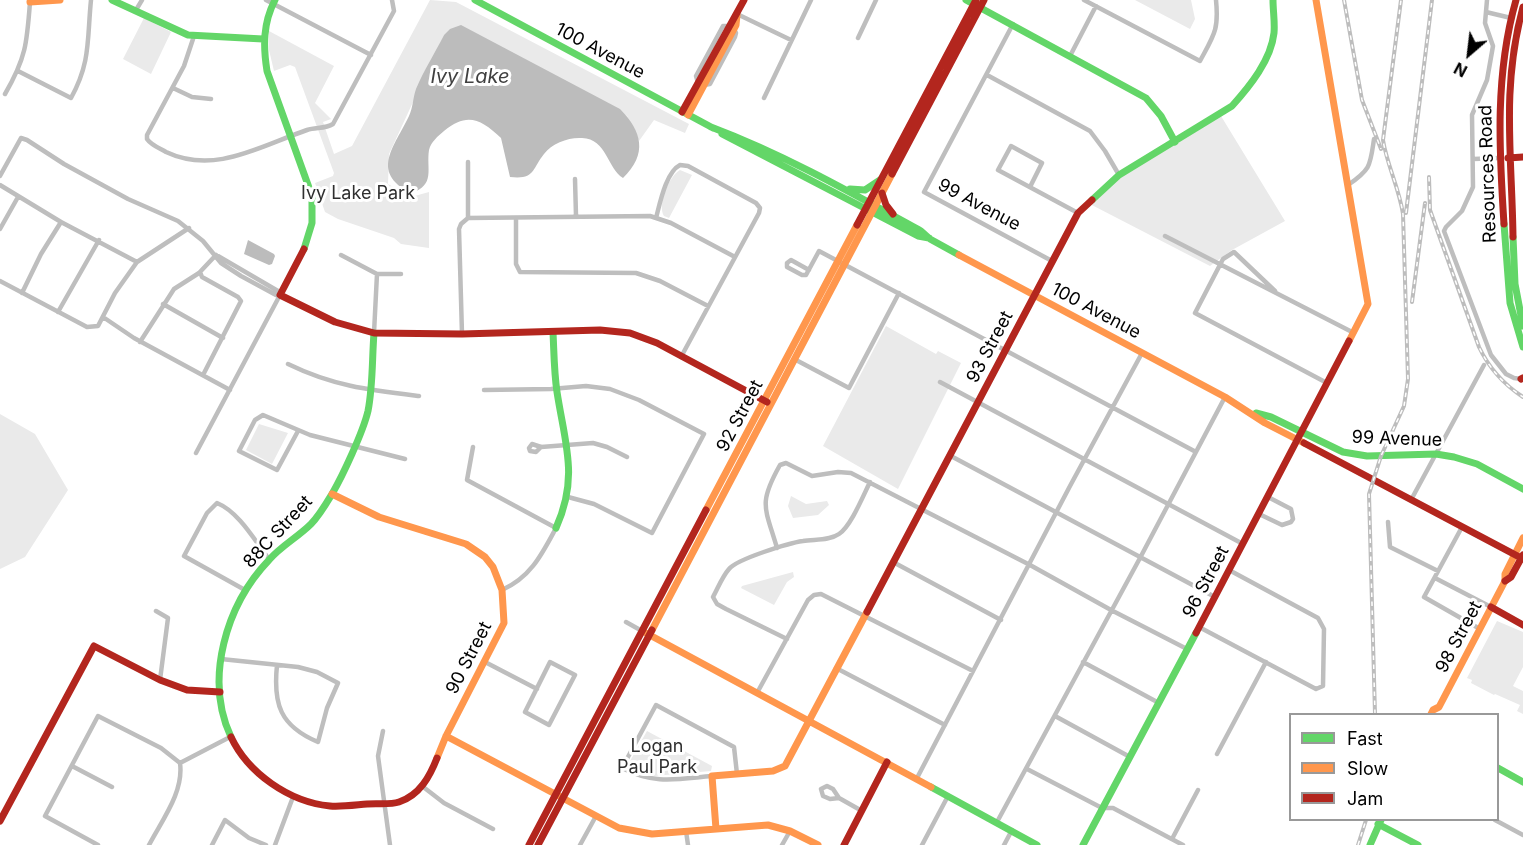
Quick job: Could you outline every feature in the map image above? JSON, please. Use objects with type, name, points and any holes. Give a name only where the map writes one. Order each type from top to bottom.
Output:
[{"type":"street","points":[[5,94],[25,53],[30,2],[60,0]]},
{"type":"street","points":[[18,71],[71,98],[81,80],[86,63],[91,0]]},
{"type":"street","points":[[112,0],[175,30],[194,36],[263,39]]},
{"type":"street","points":[[136,10],[142,0]]},
{"type":"street","points":[[194,36],[186,62],[147,135],[147,139],[150,143],[173,155],[189,160],[207,161],[242,155],[312,129],[331,126],[394,11],[392,0]]},
{"type":"street","name":"100 Avenue","points":[[475,0],[732,140],[871,207],[895,216],[930,239],[1225,397],[1265,423],[1521,557]]},
{"type":"street","points":[[685,113],[744,0]]},
{"type":"street","points":[[764,98],[811,0]]},
{"type":"street","points":[[858,38],[876,0]]},
{"type":"street","points":[[966,0],[979,3],[1146,98],[1161,116],[1174,141]]},
{"type":"street","points":[[1084,0],[1200,61],[1215,34],[1218,21],[1216,0]]},
{"type":"street","name":"93 Street","points":[[737,774],[773,771],[785,766],[1078,213],[1119,175],[1232,106],[1246,92],[1271,45],[1274,34],[1272,0]]},
{"type":"street","name":"96 Street","points":[[1083,845],[1187,649],[1203,629],[1215,597],[1368,303],[1316,0]]},
{"type":"street","points":[[1487,0],[1485,27],[1493,46],[1487,80],[1472,115],[1474,184],[1472,194],[1462,211],[1444,231],[1491,355],[1506,374],[1514,378],[1522,378]]},
{"type":"street","name":"Resources Road","points":[[1516,0],[1500,82],[1500,158],[1509,300],[1523,347]]},
{"type":"street","points":[[196,453],[309,240],[314,208],[312,196],[267,71],[263,52],[263,39],[272,1],[371,56]]},
{"type":"street","name":"92 Street","points":[[529,845],[559,797],[842,263],[909,125],[979,3]]},
{"type":"street","name":"92 Street","points":[[871,207],[882,193],[979,3]]},
{"type":"street","points":[[1070,56],[1096,6]]},
{"type":"street","name":"Resources Road","points":[[1523,8],[1514,44],[1507,103],[1515,285],[1523,326]]},
{"type":"street","points":[[1486,12],[1521,20]]},
{"type":"street","points":[[737,14],[791,40]]},
{"type":"street","points":[[1013,24],[987,75],[1090,131],[1119,175]]},
{"type":"street","name":"99 Avenue","points":[[987,75],[924,192],[1052,261]]},
{"type":"street","points":[[173,88],[192,97],[211,99]]},
{"type":"street","name":"100 Avenue","points":[[711,127],[763,146],[847,189],[918,236],[930,239]]},
{"type":"street","points":[[0,176],[21,138],[109,189],[178,221],[189,228],[216,255],[278,291],[280,295],[334,322],[374,333],[462,334],[600,330],[621,332],[649,340],[768,403]]},
{"type":"street","points":[[1348,185],[1365,173],[1371,162],[1374,139]]},
{"type":"street","points":[[1030,187],[1042,164],[1011,146],[998,170],[1078,213]]},
{"type":"street","points":[[1473,159],[1523,157]]},
{"type":"street","points":[[468,162],[468,218]]},
{"type":"street","points":[[656,218],[664,189],[678,165],[688,166],[756,203],[760,208],[681,357]]},
{"type":"street","points":[[847,189],[866,190],[882,178]]},
{"type":"street","points":[[575,179],[576,216]]},
{"type":"street","points":[[0,185],[61,222],[137,262]]},
{"type":"street","points":[[882,193],[886,205],[895,216]]},
{"type":"street","points":[[0,229],[18,197]]},
{"type":"street","points":[[462,334],[459,229],[468,218],[635,215],[656,218],[671,222],[735,257]]},
{"type":"street","points":[[516,218],[516,264],[520,272],[525,274],[631,272],[660,280],[708,306]]},
{"type":"street","points":[[22,293],[41,254],[61,222]]},
{"type":"street","points":[[0,281],[87,327],[98,326],[115,293],[137,262],[189,228]]},
{"type":"street","points":[[1165,236],[1354,333]]},
{"type":"street","points":[[58,312],[99,240]]},
{"type":"street","points":[[809,270],[819,251],[1196,452]]},
{"type":"street","points":[[1275,291],[1234,252],[1223,259],[1195,313],[1327,383]]},
{"type":"street","points":[[140,342],[174,289],[200,272],[216,255]]},
{"type":"street","points":[[340,255],[377,274],[400,274]]},
{"type":"street","name":"92 Street","points":[[768,403],[796,360],[842,263]]},
{"type":"street","points":[[200,272],[202,277],[241,301],[202,375]]},
{"type":"street","name":"88C Street","points":[[293,797],[256,771],[238,752],[230,737],[220,704],[221,659],[228,624],[245,590],[269,559],[312,523],[332,494],[365,424],[370,390],[377,274]]},
{"type":"street","points":[[796,360],[849,387],[898,293]]},
{"type":"street","points":[[163,304],[223,338]]},
{"type":"street","points":[[103,317],[140,342],[230,390]]},
{"type":"street","points":[[332,494],[379,517],[466,544],[485,557],[493,567],[502,590],[516,583],[534,567],[556,528],[568,497],[571,467],[557,389],[553,332]]},
{"type":"street","points":[[917,778],[1142,353]]},
{"type":"street","points":[[288,364],[320,379],[370,390],[419,396]]},
{"type":"street","points":[[1412,500],[1484,365]]},
{"type":"street","points":[[940,382],[1243,544]]},
{"type":"street","points":[[484,390],[557,389],[586,386],[618,391],[639,399],[704,434],[652,533],[594,504],[568,497]]},
{"type":"street","points":[[997,822],[1225,397]]},
{"type":"street","name":"100 Avenue","points":[[1248,410],[1271,417],[1302,432]]},
{"type":"street","points":[[298,431],[276,470],[240,451],[255,420],[260,415],[265,415],[298,431],[405,459]]},
{"type":"street","name":"99 Avenue","points":[[1302,432],[1330,447],[1355,454],[1381,456],[1436,454],[1454,457],[1477,464],[1523,489]]},
{"type":"street","points":[[541,447],[592,443],[607,447],[627,457]]},
{"type":"street","points":[[473,447],[467,480],[556,528]]},
{"type":"street","points":[[949,455],[1215,597]]},
{"type":"street","points":[[777,548],[764,499],[783,463],[812,476],[846,472],[1030,564],[1111,610],[1187,649]]},
{"type":"street","points":[[787,639],[726,609],[713,597],[729,567],[739,562],[777,548],[841,533],[870,482]]},
{"type":"street","points":[[1259,514],[1282,525],[1293,519],[1291,509],[1268,497]]},
{"type":"street","points":[[245,590],[184,556],[207,513],[217,503],[222,505],[236,516],[269,559]]},
{"type":"street","points":[[1389,522],[1390,547],[1438,571]]},
{"type":"street","points":[[1462,528],[1424,597],[1480,629]]},
{"type":"street","name":"98 Street","points":[[1439,711],[1505,581],[1505,574],[1521,557],[1523,538]]},
{"type":"street","points":[[893,562],[1001,621]]},
{"type":"street","points":[[1203,629],[1316,689],[1323,686],[1324,629],[1318,618],[1229,570]]},
{"type":"street","points":[[1435,578],[1523,625]]},
{"type":"street","name":"90 Street","points":[[293,797],[330,806],[399,802],[422,786],[428,780],[446,736],[504,623],[502,590]]},
{"type":"street","points":[[757,693],[808,600],[818,595],[833,599],[974,671]]},
{"type":"street","points":[[156,611],[168,618],[160,680]]},
{"type":"street","points":[[626,622],[888,762],[1037,845]]},
{"type":"street","points":[[0,821],[94,646],[160,680],[186,690],[220,692]]},
{"type":"street","points":[[221,659],[306,668],[338,683],[327,708],[318,742],[297,731],[281,712],[275,692],[277,665]]},
{"type":"street","points":[[485,662],[537,689]]},
{"type":"street","points":[[550,662],[575,675],[549,725],[525,712],[537,689],[550,662]]},
{"type":"street","points":[[1083,662],[1159,703]]},
{"type":"street","points":[[1217,754],[1266,662]]},
{"type":"street","points":[[836,668],[945,725]]},
{"type":"street","points":[[656,705],[734,747],[737,774],[656,780],[638,776],[622,768],[656,705]]},
{"type":"street","points":[[98,845],[45,816],[98,716],[161,748],[180,763],[179,788],[149,845]]},
{"type":"street","points":[[1055,716],[1130,757]]},
{"type":"street","points":[[383,731],[378,756],[390,845]]},
{"type":"street","points":[[446,736],[619,828],[652,834],[768,825],[790,831],[819,845]]},
{"type":"street","points":[[180,763],[230,737]]},
{"type":"street","points":[[844,845],[888,762]]},
{"type":"street","points":[[72,766],[112,787]]},
{"type":"street","points":[[1027,769],[1102,808],[1113,808],[1183,845]]},
{"type":"street","points":[[1499,769],[1523,782]]},
{"type":"street","points":[[712,776],[716,829]]},
{"type":"street","points":[[422,786],[444,803],[493,829]]},
{"type":"street","points":[[1172,839],[1198,790]]},
{"type":"street","points":[[922,845],[948,796]]},
{"type":"street","points":[[275,845],[293,797]]},
{"type":"street","name":"92 Street","points":[[538,845],[559,797]]},
{"type":"street","points":[[839,798],[862,811]]},
{"type":"street","points":[[580,845],[596,816]]},
{"type":"street","points":[[212,845],[225,820],[249,838],[266,845]]},
{"type":"street","points":[[1498,821],[1523,835]]},
{"type":"street","points":[[1370,845],[1379,822],[1418,845]]},
{"type":"street","points":[[1004,845],[1012,830]]},
{"type":"street","points":[[686,831],[688,845]]},
{"type":"street","points":[[782,845],[790,831]]},
{"type":"green space","name":"Ivy Lake Park","points":[[430,0],[456,2],[689,124],[685,133],[654,120],[639,141],[627,116],[444,35],[389,154],[388,184],[411,197],[429,192],[429,248],[401,244],[394,238],[338,219],[325,212],[315,183],[333,176],[334,173],[295,67],[290,65],[274,71],[269,50],[269,31],[334,66],[315,103],[331,119],[323,122],[334,154],[352,146]]},
{"type":"green space","points":[[1135,0],[1191,0],[1195,19],[1190,29]]},
{"type":"green space","points":[[144,18],[171,32],[151,74],[123,59]]},
{"type":"green space","points":[[1221,116],[1285,221],[1232,250],[1210,266],[1086,202],[1119,172]]},
{"type":"green space","points":[[680,170],[692,175],[669,218],[664,216],[662,211],[663,198],[672,178]]},
{"type":"green space","points":[[886,326],[936,354],[938,351],[961,363],[898,489],[823,446]]},
{"type":"green space","points":[[0,414],[35,434],[68,490],[25,557],[0,569]]},
{"type":"green space","points":[[259,424],[288,433],[272,464],[246,450]]},
{"type":"green space","points":[[791,496],[806,504],[827,501],[829,505],[818,515],[793,518],[788,506]]},
{"type":"green space","points":[[793,572],[794,577],[787,582],[774,605],[741,588],[742,586]]},
{"type":"green space","points":[[1497,621],[1523,632],[1523,667],[1513,686],[1523,691],[1523,714],[1517,711],[1520,705],[1494,695],[1471,683],[1472,680],[1467,678]]},
{"type":"green space","name":"Logan Paul Park","points":[[647,731],[712,766],[711,771],[654,776],[632,767],[630,761]]},
{"type":"water","name":"Ivy Lake","points":[[461,25],[620,109],[633,126],[639,143],[636,160],[623,178],[613,168],[597,143],[582,138],[566,140],[551,147],[529,175],[510,177],[501,138],[480,122],[467,120],[452,125],[431,144],[428,176],[424,186],[411,193],[398,185],[388,167],[392,148],[410,113],[419,82],[444,35],[450,29]]},
{"type":"water","points":[[248,240],[274,254],[272,264],[269,265],[244,254]]},
{"type":"railway","points":[[1344,0],[1362,100],[1381,149]]},
{"type":"railway","points":[[1375,713],[1369,494],[1381,456],[1404,406],[1408,379],[1403,214],[1383,140],[1401,0]]},
{"type":"railway","points":[[1406,213],[1432,0]]},
{"type":"railway","points":[[1429,177],[1430,210],[1479,347],[1497,375],[1523,397]]},
{"type":"railway","points":[[1412,302],[1425,203]]},
{"type":"railway","points":[[1358,845],[1366,821]]},
{"type":"traffic: fast","points":[[112,0],[188,35],[263,39]]},
{"type":"traffic: fast","points":[[275,0],[266,26],[267,71],[312,196],[312,223],[304,249]]},
{"type":"traffic: fast","points":[[475,0],[713,128]]},
{"type":"traffic: fast","points":[[966,0],[1146,98],[1161,116],[1175,142]]},
{"type":"traffic: fast","points":[[1092,200],[1119,175],[1232,106],[1252,81],[1269,53],[1274,33],[1273,0]]},
{"type":"traffic: fast","points":[[711,127],[818,175],[921,231],[930,239],[959,255]]},
{"type":"traffic: fast","points":[[722,134],[918,236],[929,238]]},
{"type":"traffic: fast","points":[[850,189],[865,190],[880,180]]},
{"type":"traffic: fast","points":[[1504,224],[1510,303],[1523,347]]},
{"type":"traffic: fast","points":[[1513,237],[1515,284],[1523,326]]},
{"type":"traffic: fast","points":[[553,332],[556,384],[569,476],[563,510],[556,528]]},
{"type":"traffic: fast","points":[[231,737],[223,715],[220,691],[220,667],[231,620],[254,578],[274,555],[314,521],[342,476],[368,411],[374,333]]},
{"type":"traffic: fast","points":[[1256,413],[1271,417],[1343,452],[1367,456],[1436,454],[1454,457],[1477,464],[1523,489]]},
{"type":"traffic: fast","points":[[1083,845],[1196,633]]},
{"type":"traffic: fast","points":[[1499,769],[1523,782]]},
{"type":"traffic: fast","points":[[931,787],[1037,845]]},
{"type":"traffic: fast","points":[[1370,845],[1381,821]]},
{"type":"traffic: fast","points":[[1378,824],[1418,845]]},
{"type":"traffic: slow","points":[[30,2],[60,0]]},
{"type":"traffic: slow","points":[[1316,0],[1368,304],[1349,341]]},
{"type":"traffic: slow","points":[[688,115],[736,25],[737,15]]},
{"type":"traffic: slow","points":[[652,630],[892,174]]},
{"type":"traffic: slow","points":[[706,510],[857,225]]},
{"type":"traffic: slow","points":[[959,255],[1225,397],[1265,423],[1304,443]]},
{"type":"traffic: slow","points":[[332,494],[379,517],[466,544],[485,557],[493,567],[502,590],[504,623],[437,758]]},
{"type":"traffic: slow","points":[[1432,713],[1439,707],[1505,581],[1505,574],[1523,538]]},
{"type":"traffic: slow","points":[[716,829],[712,776],[773,771],[785,766],[867,612]]},
{"type":"traffic: slow","points":[[646,633],[931,787]]},
{"type":"traffic: slow","points":[[446,736],[619,828],[652,834],[768,825],[790,831],[818,845]]},
{"type":"traffic: jam","points":[[682,112],[744,0]]},
{"type":"traffic: jam","points":[[857,225],[976,0]]},
{"type":"traffic: jam","points":[[892,174],[984,0]]},
{"type":"traffic: jam","points":[[1504,224],[1500,111],[1509,28],[1516,0]]},
{"type":"traffic: jam","points":[[1513,237],[1510,94],[1516,37],[1523,7]]},
{"type":"traffic: jam","points":[[1508,158],[1523,157]]},
{"type":"traffic: jam","points":[[882,193],[886,205],[893,214]]},
{"type":"traffic: jam","points":[[867,612],[1078,213],[1092,200]]},
{"type":"traffic: jam","points":[[304,249],[280,295],[335,322],[374,333],[462,334],[600,330],[630,333],[657,343],[767,402]]},
{"type":"traffic: jam","points":[[1196,633],[1349,341]]},
{"type":"traffic: jam","points":[[1304,443],[1523,559]]},
{"type":"traffic: jam","points":[[529,845],[706,510]]},
{"type":"traffic: jam","points":[[1505,581],[1511,577],[1523,555]]},
{"type":"traffic: jam","points":[[1491,607],[1523,625]]},
{"type":"traffic: jam","points":[[538,845],[652,630]]},
{"type":"traffic: jam","points":[[0,821],[94,646],[160,680],[187,690],[220,692]]},
{"type":"traffic: jam","points":[[231,737],[238,750],[259,774],[285,792],[300,799],[330,806],[392,803],[406,799],[423,784],[437,758]]},
{"type":"traffic: jam","points":[[844,845],[887,762]]}]
